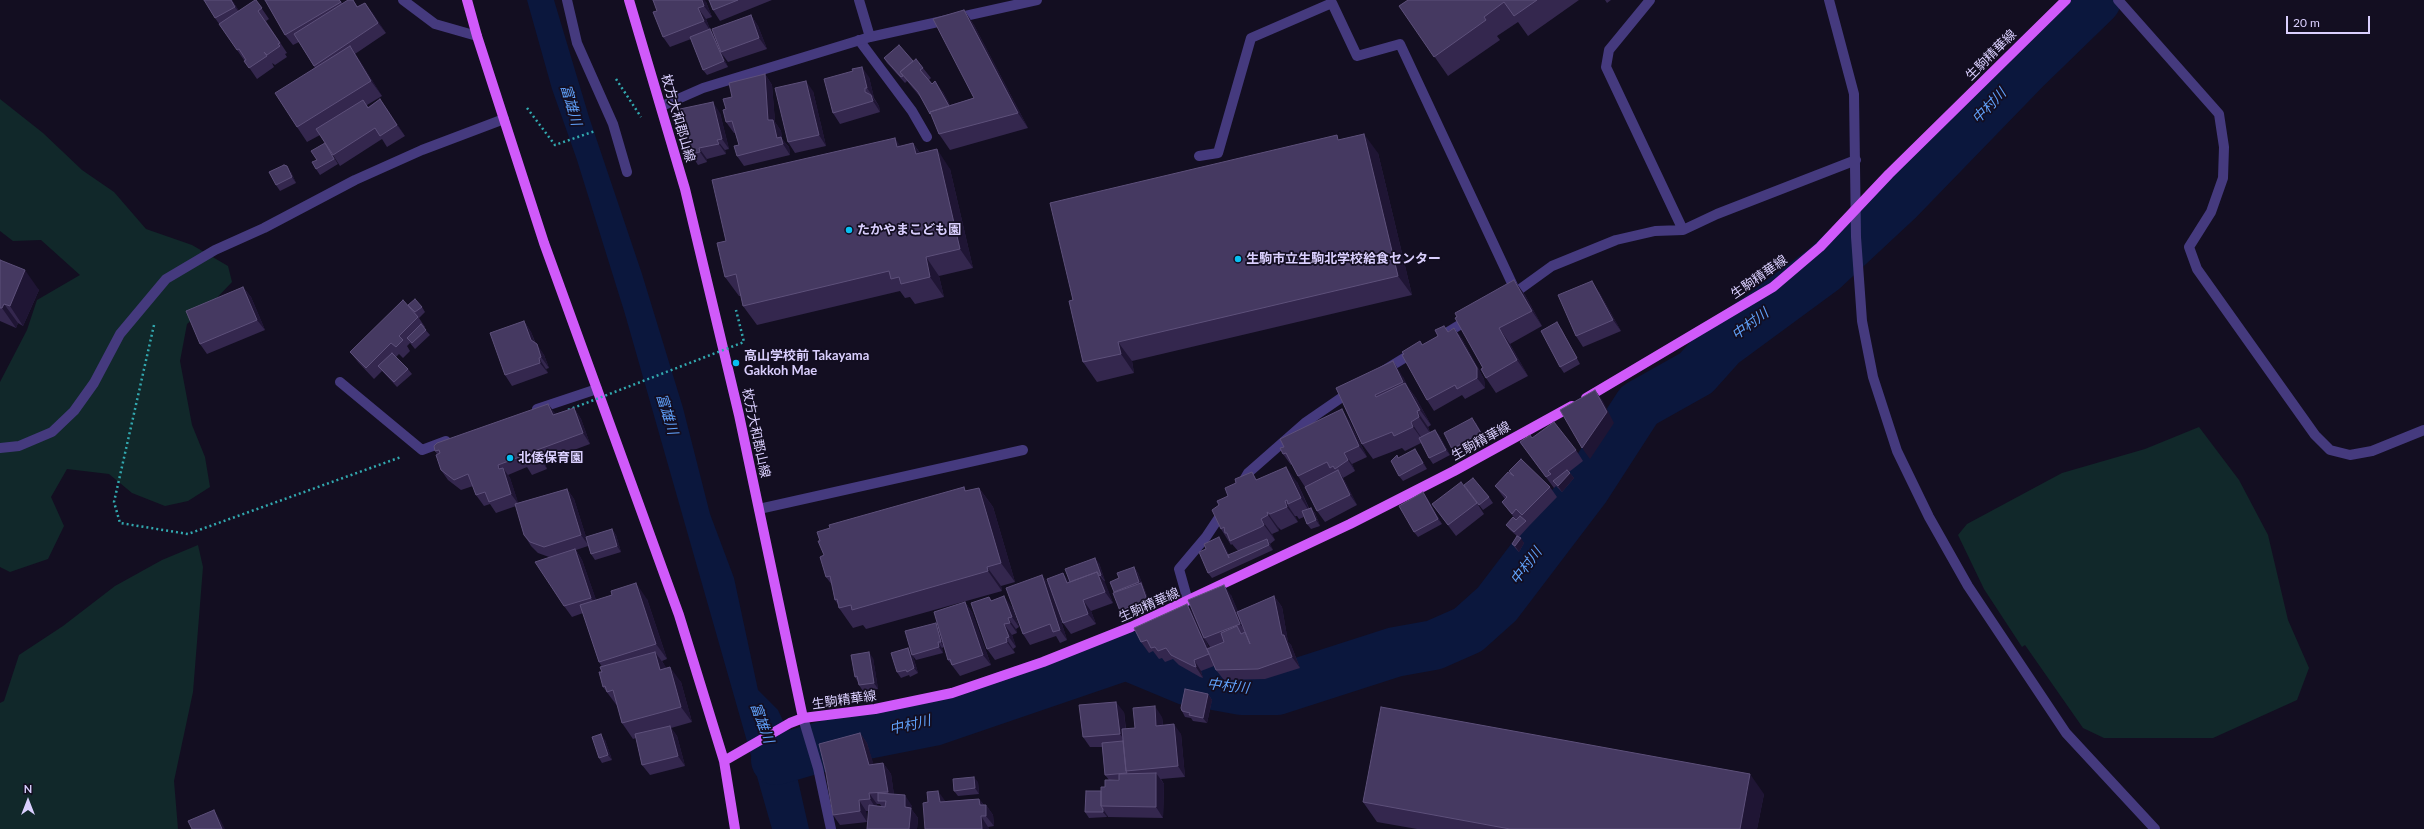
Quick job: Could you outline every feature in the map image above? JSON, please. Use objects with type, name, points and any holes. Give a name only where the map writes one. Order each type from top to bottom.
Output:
[{"type":"main road","points":[[467,0],[477,36],[544,244],[679,615],[724,761],[735,829]]},
{"type":"main road","name":"枚方大和郡山線","points":[[629,0],[662,106],[687,197],[739,415],[803,718]]},
{"type":"main road","name":"生駒精華線","points":[[803,718],[876,709],[952,693],[1050,659],[1131,627],[1357,520],[1454,471],[1593,394],[1773,287],[1820,247],[1889,174],[2066,0]]},
{"type":"main road","points":[[724,761],[790,723],[803,718]]},
{"type":"street","points":[[402,0],[435,24],[477,36]]},
{"type":"street","points":[[567,0],[577,43],[614,124],[627,172]]},
{"type":"street","points":[[859,0],[870,36]]},
{"type":"street","points":[[662,106],[703,88],[870,36],[1037,0]]},
{"type":"street","points":[[1650,0],[1610,50],[1606,67],[1683,230]]},
{"type":"street","points":[[1829,0],[1854,94],[1856,237],[1862,321],[1873,377],[1897,451],[1929,517],[1968,586],[2066,733],[2155,829]]},
{"type":"street","points":[[2118,0],[2219,114],[2224,146],[2223,178],[2210,212],[2189,247],[2197,269],[2315,435],[2330,450],[2350,455],[2372,451],[2424,430]]},
{"type":"street","points":[[1199,156],[1218,152],[1251,38],[1332,3],[1357,56],[1400,44],[1512,294],[1552,266],[1616,240],[1655,230],[1683,230],[1717,214],[1856,160]]},
{"type":"street","points":[[859,40],[912,111],[927,137]]},
{"type":"street","points":[[0,448],[19,446],[52,432],[74,411],[94,383],[120,334],[153,297],[166,279],[215,250],[264,228],[355,180],[422,150],[504,119]]},
{"type":"street","points":[[1372,378],[1481,312]]},
{"type":"street","points":[[340,382],[422,450],[459,437]]},
{"type":"street","points":[[1188,601],[1179,569],[1206,537],[1248,473],[1306,422],[1359,387]]},
{"type":"street","points":[[524,414],[597,389]]},
{"type":"street","points":[[759,509],[1023,450]]},
{"type":"street","points":[[803,718],[818,768],[831,829]]},
{"type":"path","points":[[614,76],[643,121]]},
{"type":"path","points":[[527,108],[555,145],[614,124]]},
{"type":"path","points":[[153,297],[154,322],[114,502],[120,523],[188,534],[422,450]]},
{"type":"path","points":[[566,411],[744,342],[736,310]]},
{"type":"green space","points":[[0,99],[43,133],[82,170],[114,192],[146,229],[192,245],[228,266],[232,282],[210,305],[187,324],[180,361],[192,425],[205,457],[210,487],[188,501],[165,506],[132,493],[109,474],[67,469],[51,497],[64,526],[48,559],[10,572],[0,567],[0,382],[27,330],[37,300],[80,275],[41,240],[13,241],[0,231]]},
{"type":"green space","points":[[2199,427],[2239,480],[2268,535],[2288,620],[2309,668],[2297,700],[2213,738],[2104,738],[2083,728],[2025,645],[2022,647],[1984,589],[1958,535],[1967,524],[2062,473],[2145,449]]},
{"type":"green space","points":[[198,545],[203,567],[193,692],[174,781],[178,829],[0,829],[0,703],[4,701],[19,655],[63,626],[115,586],[162,560]]},
{"type":"water","name":"富雄川","points":[[527,0],[554,0],[589,117],[642,274],[683,408],[710,514],[734,578],[758,690],[778,710],[792,740],[794,763],[809,829],[772,829],[625,314],[577,160],[552,89]]},
{"type":"building","points":[[204,0],[231,0],[235,7],[215,18]]},
{"type":"building","points":[[255,0],[262,8],[258,11],[280,43],[278,44],[280,46],[267,55],[264,52],[267,56],[249,68],[239,49],[237,50],[219,24]]},
{"type":"building","points":[[265,0],[339,0],[341,2],[285,35]]},
{"type":"building","points":[[348,0],[353,0],[357,7],[365,3],[378,23],[314,66],[294,34]]},
{"type":"building","points":[[653,0],[702,0],[704,6],[698,8],[704,21],[663,37],[653,12],[657,11]]},
{"type":"building","points":[[709,0],[738,0],[713,10]]},
{"type":"building","points":[[1408,0],[1537,0],[1514,16],[1504,2],[1484,17],[1486,20],[1434,57],[1399,6]]},
{"type":"building","points":[[964,10],[1018,113],[939,134],[930,112],[974,98],[933,19]]},
{"type":"building","points":[[751,15],[759,38],[721,52],[712,29]]},
{"type":"building","points":[[710,29],[724,61],[703,70],[690,37]]},
{"type":"building","points":[[899,45],[913,61],[900,72],[903,76],[901,77],[884,58]]},
{"type":"building","points":[[350,46],[371,81],[297,127],[275,93]]},
{"type":"building","points":[[916,59],[923,68],[920,70],[932,84],[935,81],[949,106],[930,112],[930,114],[918,92],[900,72]]},
{"type":"building","points":[[862,67],[867,88],[865,88],[865,92],[871,95],[873,101],[833,113],[824,79]]},
{"type":"building","points":[[765,74],[768,120],[773,120],[777,138],[781,137],[783,144],[737,156],[734,146],[739,145],[732,121],[726,122],[723,110],[726,109],[723,99],[732,97],[729,83]]},
{"type":"building","points":[[806,81],[819,135],[788,142],[775,88]]},
{"type":"building","points":[[380,99],[397,125],[380,136],[375,128],[333,155],[316,129],[363,100],[368,108]]},
{"type":"building","points":[[713,102],[722,139],[717,140],[719,144],[699,148],[700,152],[691,154],[680,109]]},
{"type":"building","name":"生駒市立生駒北学校給食センター","points":[[1364,134],[1398,276],[1118,342],[1121,354],[1083,362],[1069,301],[1073,300],[1050,203],[1337,135],[1338,140]]},
{"type":"building","name":"たかやまこども園","points":[[895,138],[897,147],[913,143],[916,154],[937,149],[960,249],[926,257],[930,277],[901,284],[899,277],[891,279],[889,271],[743,306],[736,274],[725,277],[717,243],[726,241],[712,180]]},
{"type":"building","points":[[325,143],[334,159],[316,169],[312,162],[317,160],[311,151]]},
{"type":"building","points":[[284,165],[287,166],[292,177],[276,185],[269,172]]},
{"type":"building","points":[[0,260],[25,270],[10,306],[4,304],[2,308],[0,308]]},
{"type":"building","points":[[1514,280],[1532,311],[1499,328],[1517,360],[1486,378],[1481,369],[1483,368],[1455,318],[1457,317],[1455,313]]},
{"type":"building","points":[[1592,281],[1613,320],[1576,336],[1558,295]]},
{"type":"building","points":[[243,287],[257,320],[200,344],[186,311]]},
{"type":"building","points":[[415,299],[422,307],[415,312],[408,305]]},
{"type":"building","points":[[403,300],[418,317],[399,336],[403,340],[396,347],[391,343],[366,368],[350,352]]},
{"type":"building","points":[[524,321],[531,340],[537,344],[541,357],[539,358],[540,363],[505,375],[490,333]]},
{"type":"building","points":[[1557,322],[1577,358],[1560,367],[1541,331]]},
{"type":"building","points":[[421,324],[426,330],[412,343],[407,338]]},
{"type":"building","points":[[1444,326],[1448,332],[1454,328],[1477,368],[1477,378],[1457,389],[1455,385],[1427,400],[1402,355],[1404,354],[1402,352],[1420,341],[1422,345],[1438,336],[1435,330]]},
{"type":"building","points":[[392,353],[408,369],[394,382],[378,366]]},
{"type":"building","points":[[1393,361],[1403,382],[1375,395],[1376,397],[1405,383],[1420,410],[1417,411],[1419,417],[1411,422],[1413,427],[1394,436],[1392,432],[1362,444],[1336,388]]},
{"type":"building","points":[[1595,390],[1607,412],[1582,448],[1560,410]]},
{"type":"building","points":[[548,404],[553,415],[574,408],[583,433],[537,450],[540,458],[525,464],[522,456],[498,465],[499,469],[503,468],[511,494],[489,502],[485,492],[476,495],[468,474],[454,480],[441,470],[436,455],[440,453],[439,450],[435,451],[434,446],[437,443]]},
{"type":"building","points":[[1342,409],[1359,446],[1344,453],[1348,460],[1335,469],[1333,466],[1330,468],[1327,462],[1298,476],[1286,453],[1283,454],[1280,448],[1284,447],[1280,439]]},
{"type":"building","points":[[1472,418],[1481,433],[1452,449],[1444,433]]},
{"type":"building","points":[[1554,422],[1576,450],[1548,471],[1551,474],[1546,477],[1520,442],[1530,435],[1532,438]]},
{"type":"building","points":[[1435,430],[1446,450],[1429,458],[1419,438]]},
{"type":"building","points":[[1415,449],[1423,463],[1399,476],[1391,461],[1397,455],[1398,458]]},
{"type":"building","points":[[1521,459],[1550,487],[1522,515],[1516,509],[1512,514],[1502,502],[1507,497],[1495,486],[1508,472],[1514,476],[1509,471]]},
{"type":"building","points":[[1286,467],[1301,498],[1288,504],[1287,500],[1285,501],[1287,507],[1270,514],[1267,512],[1268,515],[1261,519],[1264,525],[1230,541],[1227,533],[1225,533],[1224,527],[1221,529],[1212,510],[1219,505],[1217,501],[1228,496],[1225,488],[1236,483],[1235,479],[1252,472],[1256,480]]},
{"type":"building","points":[[1338,470],[1350,495],[1317,511],[1305,487]]},
{"type":"building","points":[[1567,470],[1570,473],[1558,486],[1553,481]]},
{"type":"building","points":[[1473,478],[1489,497],[1479,505],[1464,485]]},
{"type":"building","points":[[1461,482],[1477,503],[1448,525],[1432,504]]},
{"type":"building","points":[[964,487],[965,491],[979,488],[1001,563],[987,567],[988,571],[852,610],[851,605],[839,608],[837,599],[835,600],[830,576],[826,577],[820,557],[824,555],[818,541],[820,541],[817,532],[830,528],[829,525]]},
{"type":"building","points":[[567,489],[581,535],[544,547],[530,542],[524,535],[515,504]]},
{"type":"building","points":[[1423,492],[1438,519],[1414,532],[1399,506]]},
{"type":"building","points":[[1311,508],[1316,520],[1307,524],[1302,511]]},
{"type":"building","points":[[1520,516],[1526,521],[1514,532],[1506,525],[1513,517],[1516,520]]},
{"type":"building","points":[[612,529],[617,546],[591,554],[586,537]]},
{"type":"building","points":[[1517,536],[1521,538],[1515,546],[1512,544]]},
{"type":"building","points":[[1219,537],[1229,558],[1228,555],[1267,539],[1269,545],[1208,573],[1199,552],[1206,549],[1204,544]]},
{"type":"building","points":[[575,549],[591,598],[564,606],[535,562]]},
{"type":"building","points":[[1095,558],[1101,575],[1100,576],[1097,572],[1070,582],[1065,569]]},
{"type":"building","points":[[1134,567],[1139,582],[1114,592],[1110,582],[1119,578],[1117,573]]},
{"type":"building","points":[[1097,572],[1105,592],[1083,600],[1088,614],[1063,623],[1047,579],[1063,573],[1067,583]]},
{"type":"building","points":[[1042,575],[1060,630],[1053,632],[1050,624],[1023,634],[1006,588]]},
{"type":"building","points":[[636,583],[656,644],[599,662],[580,605],[612,595],[611,591]]},
{"type":"building","points":[[1141,583],[1147,600],[1120,611],[1113,593]]},
{"type":"building","points":[[1224,585],[1240,624],[1204,638],[1188,600]]},
{"type":"building","points":[[1004,596],[1012,617],[1008,618],[1010,623],[1004,624],[1009,637],[1006,638],[1007,642],[987,649],[971,603],[989,597],[991,601]]},
{"type":"building","points":[[1274,596],[1282,635],[1284,635],[1292,657],[1258,669],[1216,670],[1207,649],[1224,642],[1221,633],[1237,626],[1241,634],[1245,632],[1250,644],[1237,612]]},
{"type":"building","points":[[965,602],[983,655],[952,665],[950,659],[948,660],[934,612]]},
{"type":"building","points":[[1187,604],[1209,654],[1194,660],[1196,667],[1171,655],[1166,648],[1158,651],[1155,647],[1151,648],[1147,640],[1141,642],[1134,628]]},
{"type":"building","points":[[936,623],[941,642],[938,642],[939,647],[912,655],[905,631]]},
{"type":"building","points":[[908,648],[914,668],[907,672],[906,670],[897,672],[891,653]]},
{"type":"building","points":[[655,652],[660,670],[670,667],[681,707],[622,723],[613,690],[607,692],[605,686],[603,687],[599,672],[602,672],[600,667]]},
{"type":"building","points":[[869,652],[874,683],[859,685],[857,676],[855,677],[851,655]]},
{"type":"building","points":[[1185,689],[1208,694],[1203,718],[1189,715],[1190,713],[1182,711],[1181,708]]},
{"type":"building","points":[[1116,702],[1120,734],[1083,737],[1079,705]]},
{"type":"building","points":[[1155,706],[1156,726],[1174,724],[1178,766],[1126,771],[1122,729],[1135,728],[1133,708]]},
{"type":"building","points":[[1381,707],[1750,774],[1740,829],[1510,829],[1363,802]]},
{"type":"building","points":[[670,726],[678,756],[642,765],[635,734]]},
{"type":"building","points":[[860,733],[869,765],[883,763],[888,792],[869,793],[870,799],[859,800],[860,811],[833,815],[826,773],[819,744]]},
{"type":"building","points":[[601,734],[608,755],[599,758],[592,737]]},
{"type":"building","points":[[1123,741],[1127,773],[1105,775],[1102,743]]},
{"type":"building","points":[[1156,773],[1156,807],[1101,806],[1101,787],[1105,787],[1105,780],[1119,780],[1119,774]]},
{"type":"building","points":[[974,777],[975,788],[954,791],[953,779]]},
{"type":"building","points":[[938,791],[940,802],[979,799],[980,805],[986,805],[986,816],[981,816],[982,829],[925,829],[923,803],[928,802],[927,792]]},
{"type":"building","points":[[1086,791],[1101,791],[1101,806],[1103,812],[1085,812]]},
{"type":"building","points":[[878,793],[905,795],[905,807],[911,808],[909,829],[867,829],[869,805],[885,807],[886,801],[878,801]]},
{"type":"building","points":[[214,810],[222,829],[192,829],[188,821]]},
{"type":"waterway","name":"中村川","points":[[776,760],[862,735],[933,721],[1126,655],[1186,680],[1241,690],[1277,690],[1395,652],[1434,645],[1468,630],[1497,604],[1586,487],[1639,405],[1696,373],[1722,344],[1824,269],[1897,201],[2025,69],[2096,0]]},
{"type":"place","name":"たかやまこども園","points":[[849,230]]},
{"type":"place","name":"生駒市立生駒北学校給食センター","points":[[1238,259]]},
{"type":"place","name":"高山学校前 Takayama Gakkoh Mae","points":[[736,363]]},
{"type":"place","name":"北倭保育園","points":[[510,458]]}]
